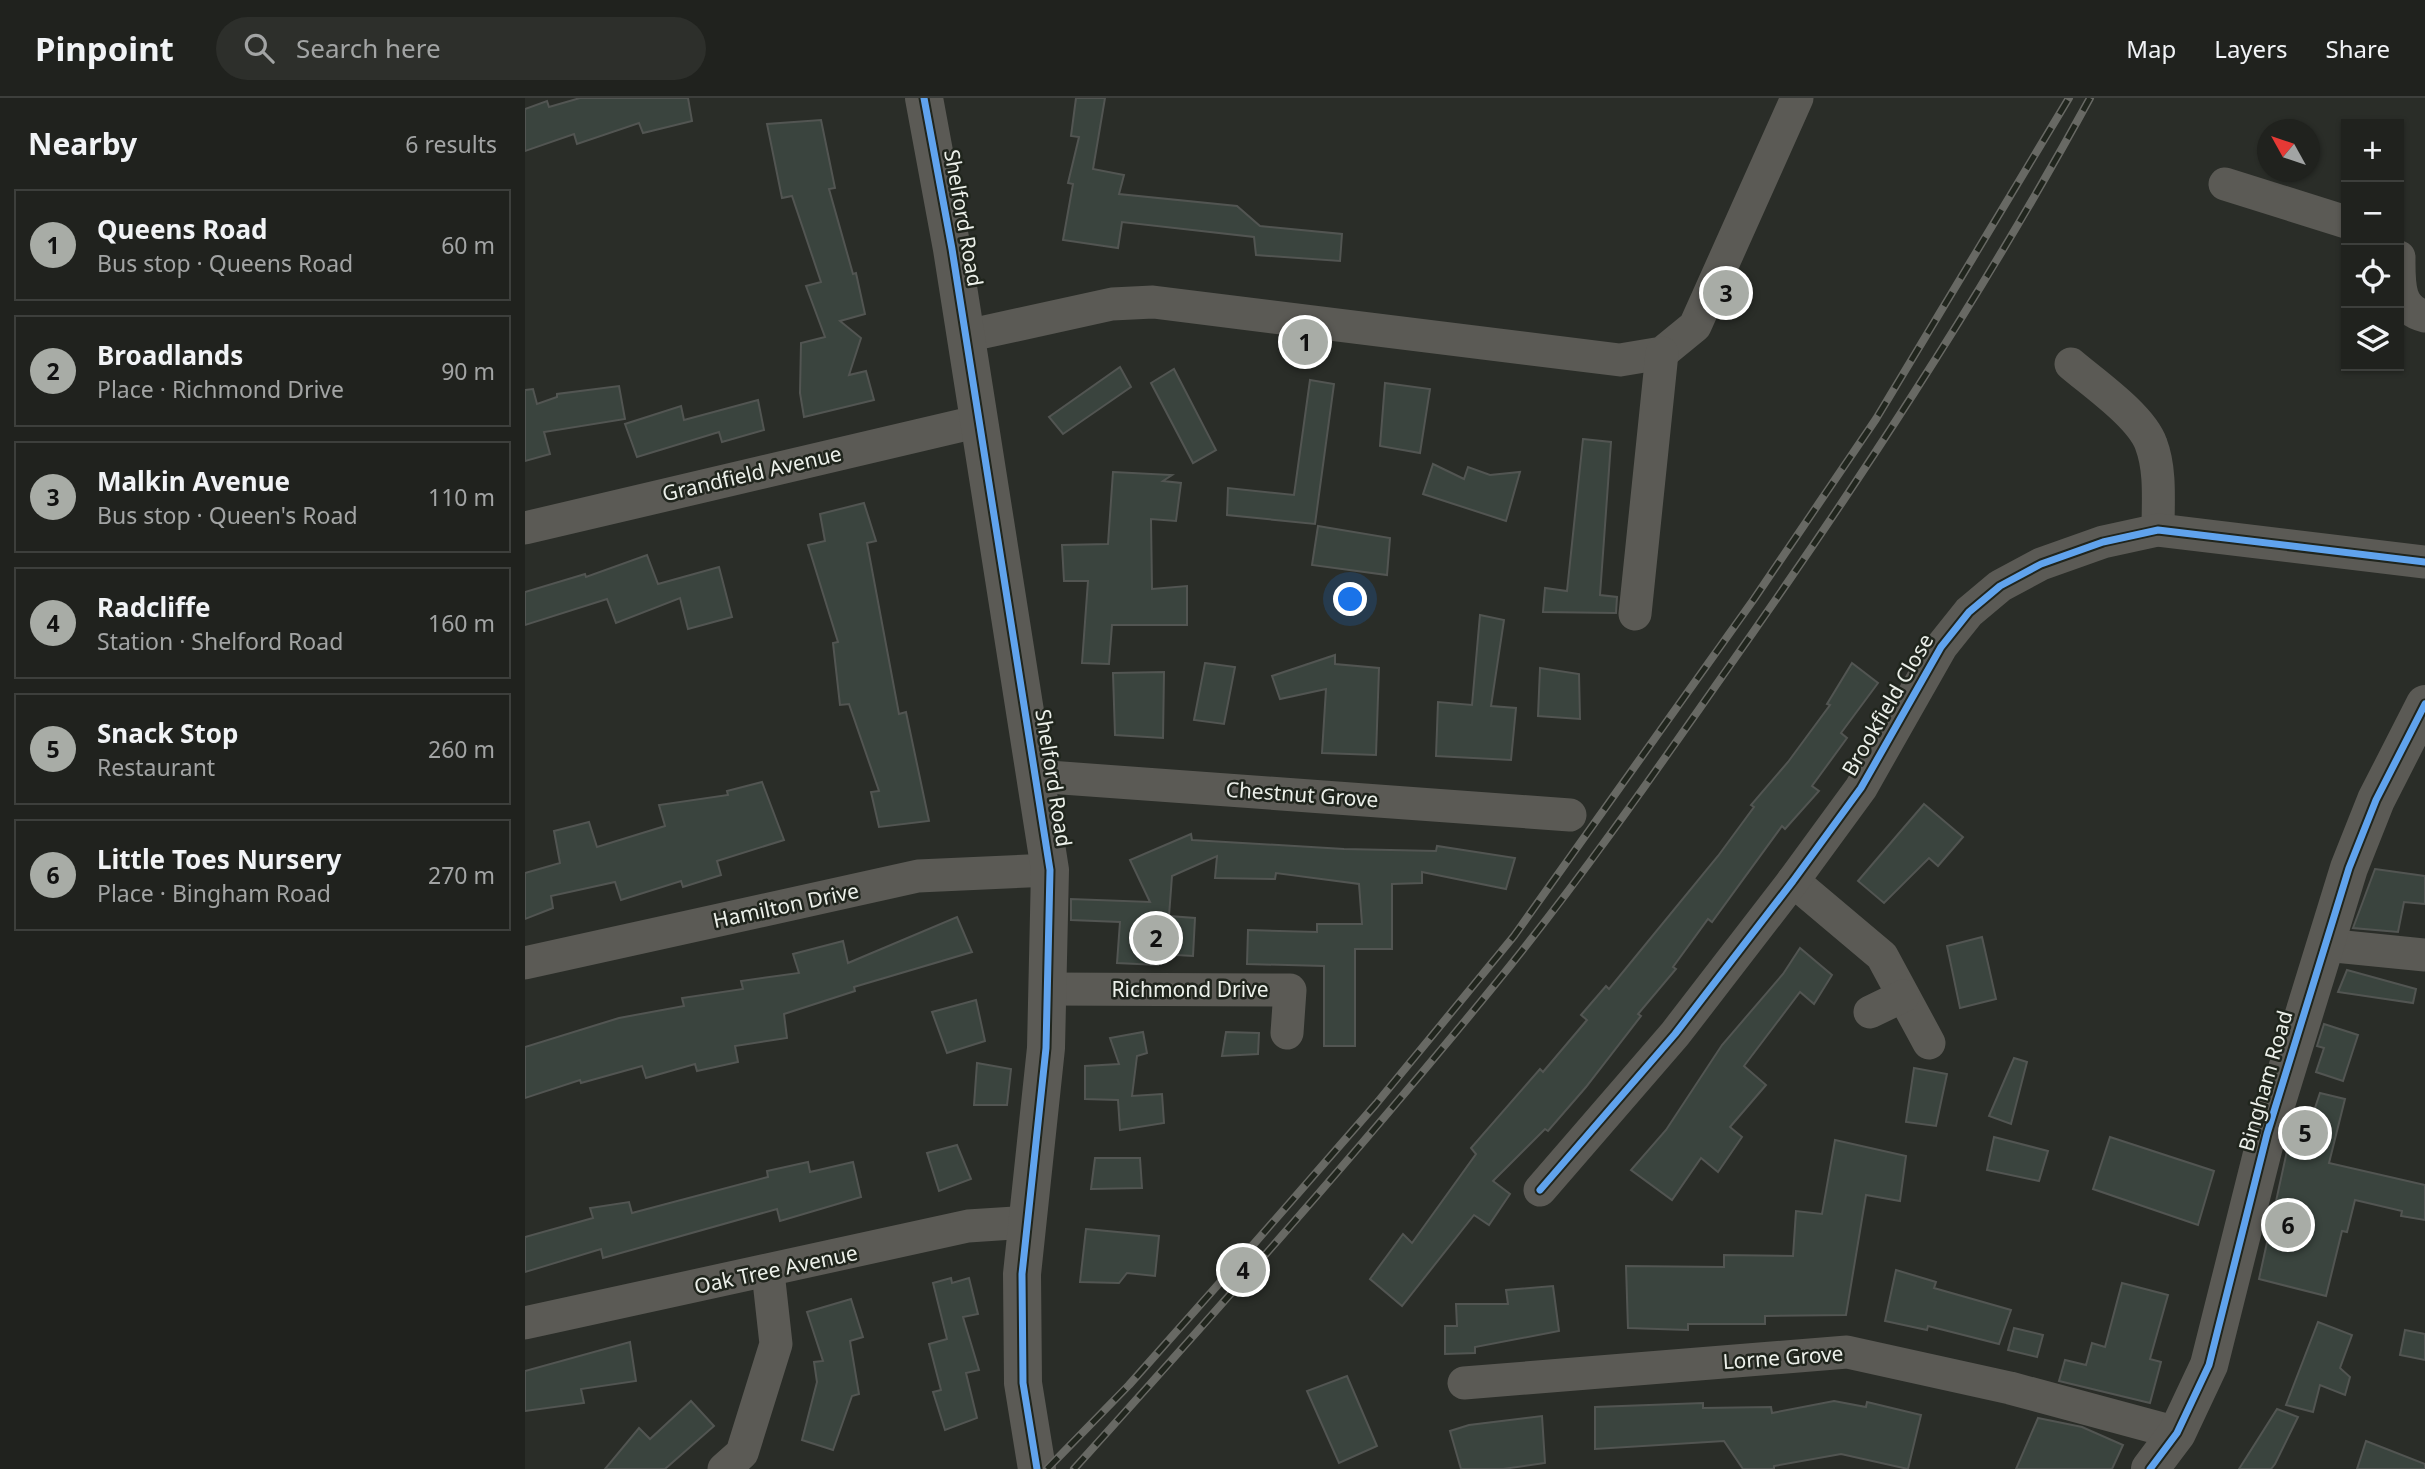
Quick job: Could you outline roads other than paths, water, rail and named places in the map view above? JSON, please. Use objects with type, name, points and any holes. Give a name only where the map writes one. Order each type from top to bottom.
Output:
[{"type":"street","name":"Shelford Road","points":[[924,98],[980,421],[1050,870],[1046,1048],[1022,1274],[1023,1383],[1037,1469]]},
{"type":"street","points":[[966,336],[1112,304],[1153,302],[1620,360],[1662,353],[1695,326],[1797,98]]},
{"type":"street","points":[[2225,184],[2341,220]]},
{"type":"street","points":[[2404,301],[2415,314],[2425,316]]},
{"type":"street","points":[[1635,614],[1662,353]]},
{"type":"street","points":[[2071,364],[2110,396],[2150,441],[2157,465],[2158,530]]},
{"type":"street","name":"Grandfield Avenue","points":[[525,528],[980,421]]},
{"type":"street","name":"Brookfield Close","points":[[1540,1190],[1675,1034],[1793,881],[1861,788],[1934,657],[1969,612],[2000,586],[2041,564],[2103,542],[2158,530],[2425,562]]},
{"type":"street","name":"Bingham Road","points":[[2150,1469],[2177,1433],[2209,1365],[2267,1134],[2325,945],[2370,813],[2425,704]]},
{"type":"street","name":"Chestnut Grove","points":[[1035,776],[1570,815]]},
{"type":"street","name":"Hamilton Drive","points":[[525,963],[918,876],[1050,870]]},
{"type":"street","points":[[1793,881],[1882,956],[1929,1042]]},
{"type":"street","points":[[2325,945],[2425,955]]},
{"type":"street","name":"Richmond Drive","points":[[1048,989],[1290,990],[1287,1033]]},
{"type":"street","points":[[1870,1012],[1903,996]]},
{"type":"street","name":"Oak Tree Avenue","points":[[525,1324],[968,1226],[1028,1222]]},
{"type":"street","points":[[725,1469],[742,1454],[776,1344],[768,1272]]},
{"type":"street","name":"Lorne Grove","points":[[1464,1383],[1847,1352],[2010,1388],[2177,1433]]},
{"type":"railway","points":[[1047,1469],[1129,1385],[1239,1261],[1376,1104],[1514,936],[1754,599],[1876,419],[2069,98]]},
{"type":"railway","points":[[1074,1469],[1394,1106],[1497,982],[1584,870],[1770,608],[1867,465],[2005,247],[2090,98]]},
{"type":"place","name":"Malkin Avenue","points":[[1726,293]]},
{"type":"place","name":"Queens Road","points":[[1305,342]]},
{"type":"place","name":"Broadlands","points":[[1156,938]]},
{"type":"place","name":"Snack Stop","points":[[2305,1133]]},
{"type":"place","name":"Little Toes Nursery","points":[[2288,1225]]},
{"type":"place","name":"Radcliffe","points":[[1243,1270]]}]
